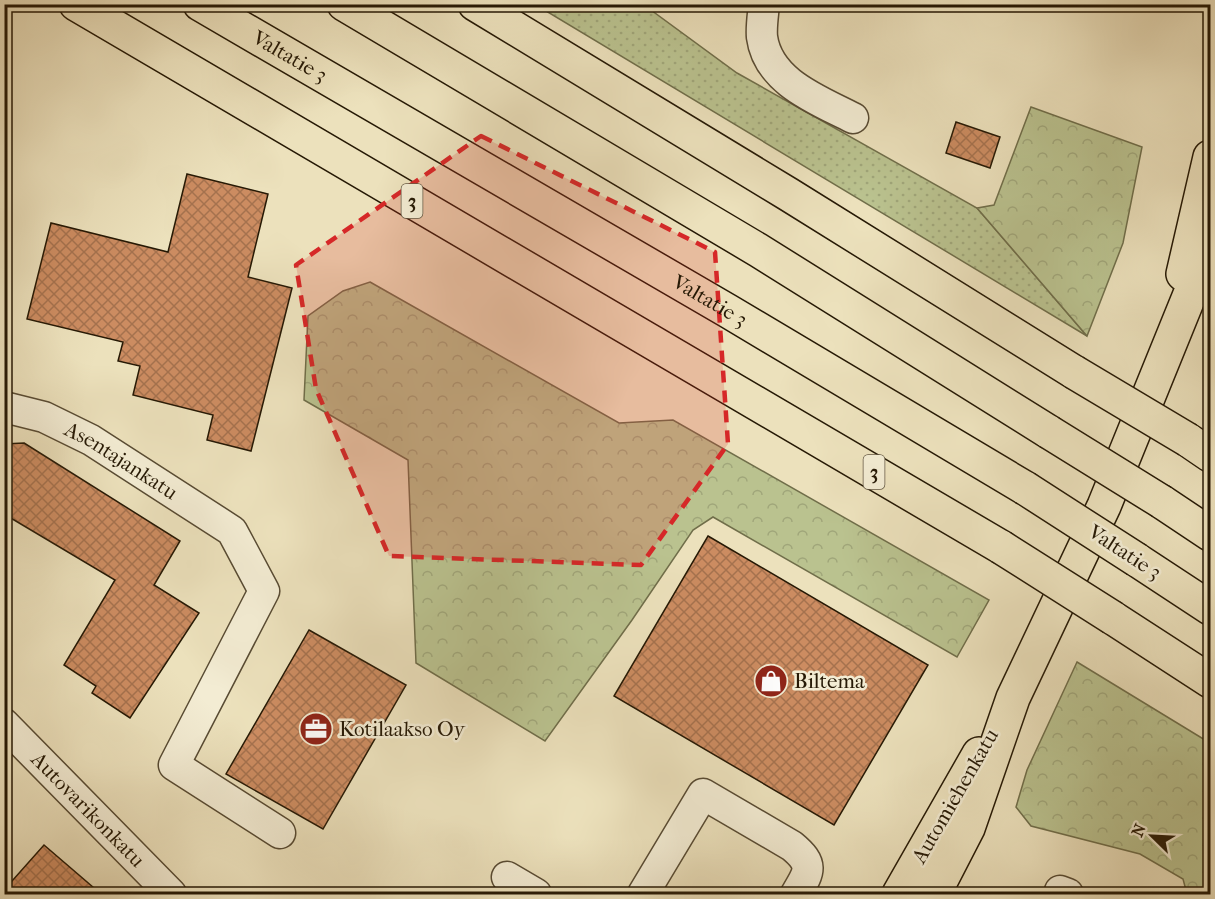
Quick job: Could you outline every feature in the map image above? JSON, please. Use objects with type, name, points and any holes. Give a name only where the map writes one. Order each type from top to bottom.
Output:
[{"type":"main road","name":"3","points":[[76,4],[1001,547],[1210,681]]},
{"type":"main road","name":"Valtatie 3","points":[[201,4],[728,311],[1025,488],[1210,608]]},
{"type":"main road","points":[[344,4],[759,250],[1210,534]]},
{"type":"main road","points":[[475,4],[1199,448]]},
{"type":"main road","name":"Automiehenkatu","points":[[1166,352],[1210,157]]},
{"type":"main road","name":"Automiehenkatu","points":[[934,894],[968,828],[1013,699],[1104,506],[1210,245]]},
{"type":"main road","name":"Automiehenkatu","points":[[899,894],[960,786],[1013,699]]},
{"type":"street","points":[[764,4],[762,37],[775,68],[809,96],[853,118]]},
{"type":"street","name":"Asentajankatu","points":[[4,407],[44,417],[92,440],[232,531],[264,591],[174,765],[280,833]]},
{"type":"street","name":"Autovarikonkatu","points":[[4,724],[171,894]]},
{"type":"street","points":[[643,894],[703,794],[792,846],[803,855],[808,865],[808,873],[796,894]]},
{"type":"street","points":[[507,877],[536,894]]},
{"type":"highlighted area","points":[[481,136],[715,252],[728,444],[641,565],[389,556],[316,389],[296,265]]},
{"type":"green space","points":[[536,5],[644,5],[737,73],[977,208],[1087,336]]},
{"type":"green space","points":[[1031,107],[1142,147],[1123,243],[1087,336],[977,208],[994,205]]},
{"type":"green space","points":[[370,282],[619,423],[673,420],[989,600],[957,657],[713,517],[693,530],[545,741],[416,663],[408,460],[304,400],[308,316],[343,291]]},
{"type":"green space","points":[[1077,662],[1210,743],[1210,894],[1187,894],[1183,879],[1140,854],[1031,826],[1016,807],[1027,770]]},
{"type":"building","points":[[956,122],[1000,137],[990,168],[946,153]]},
{"type":"building","points":[[187,174],[268,194],[248,277],[292,288],[251,451],[207,440],[213,415],[133,395],[140,366],[118,361],[123,342],[27,319],[51,223],[168,252]]},
{"type":"building","points":[[24,443],[180,541],[154,585],[199,613],[130,718],[92,693],[96,686],[64,665],[115,580],[4,514],[4,444]]},
{"type":"building","name":"Biltema","points":[[708,536],[928,665],[834,825],[614,696]]},
{"type":"building","name":"Kotilaakso Oy","points":[[309,630],[406,685],[323,829],[226,774]]},
{"type":"building","points":[[44,845],[101,894],[4,894],[4,890]]},
{"type":"place","name":"Biltema","points":[[771,681]]},
{"type":"place","name":"Kotilaakso Oy","points":[[316,729]]}]
